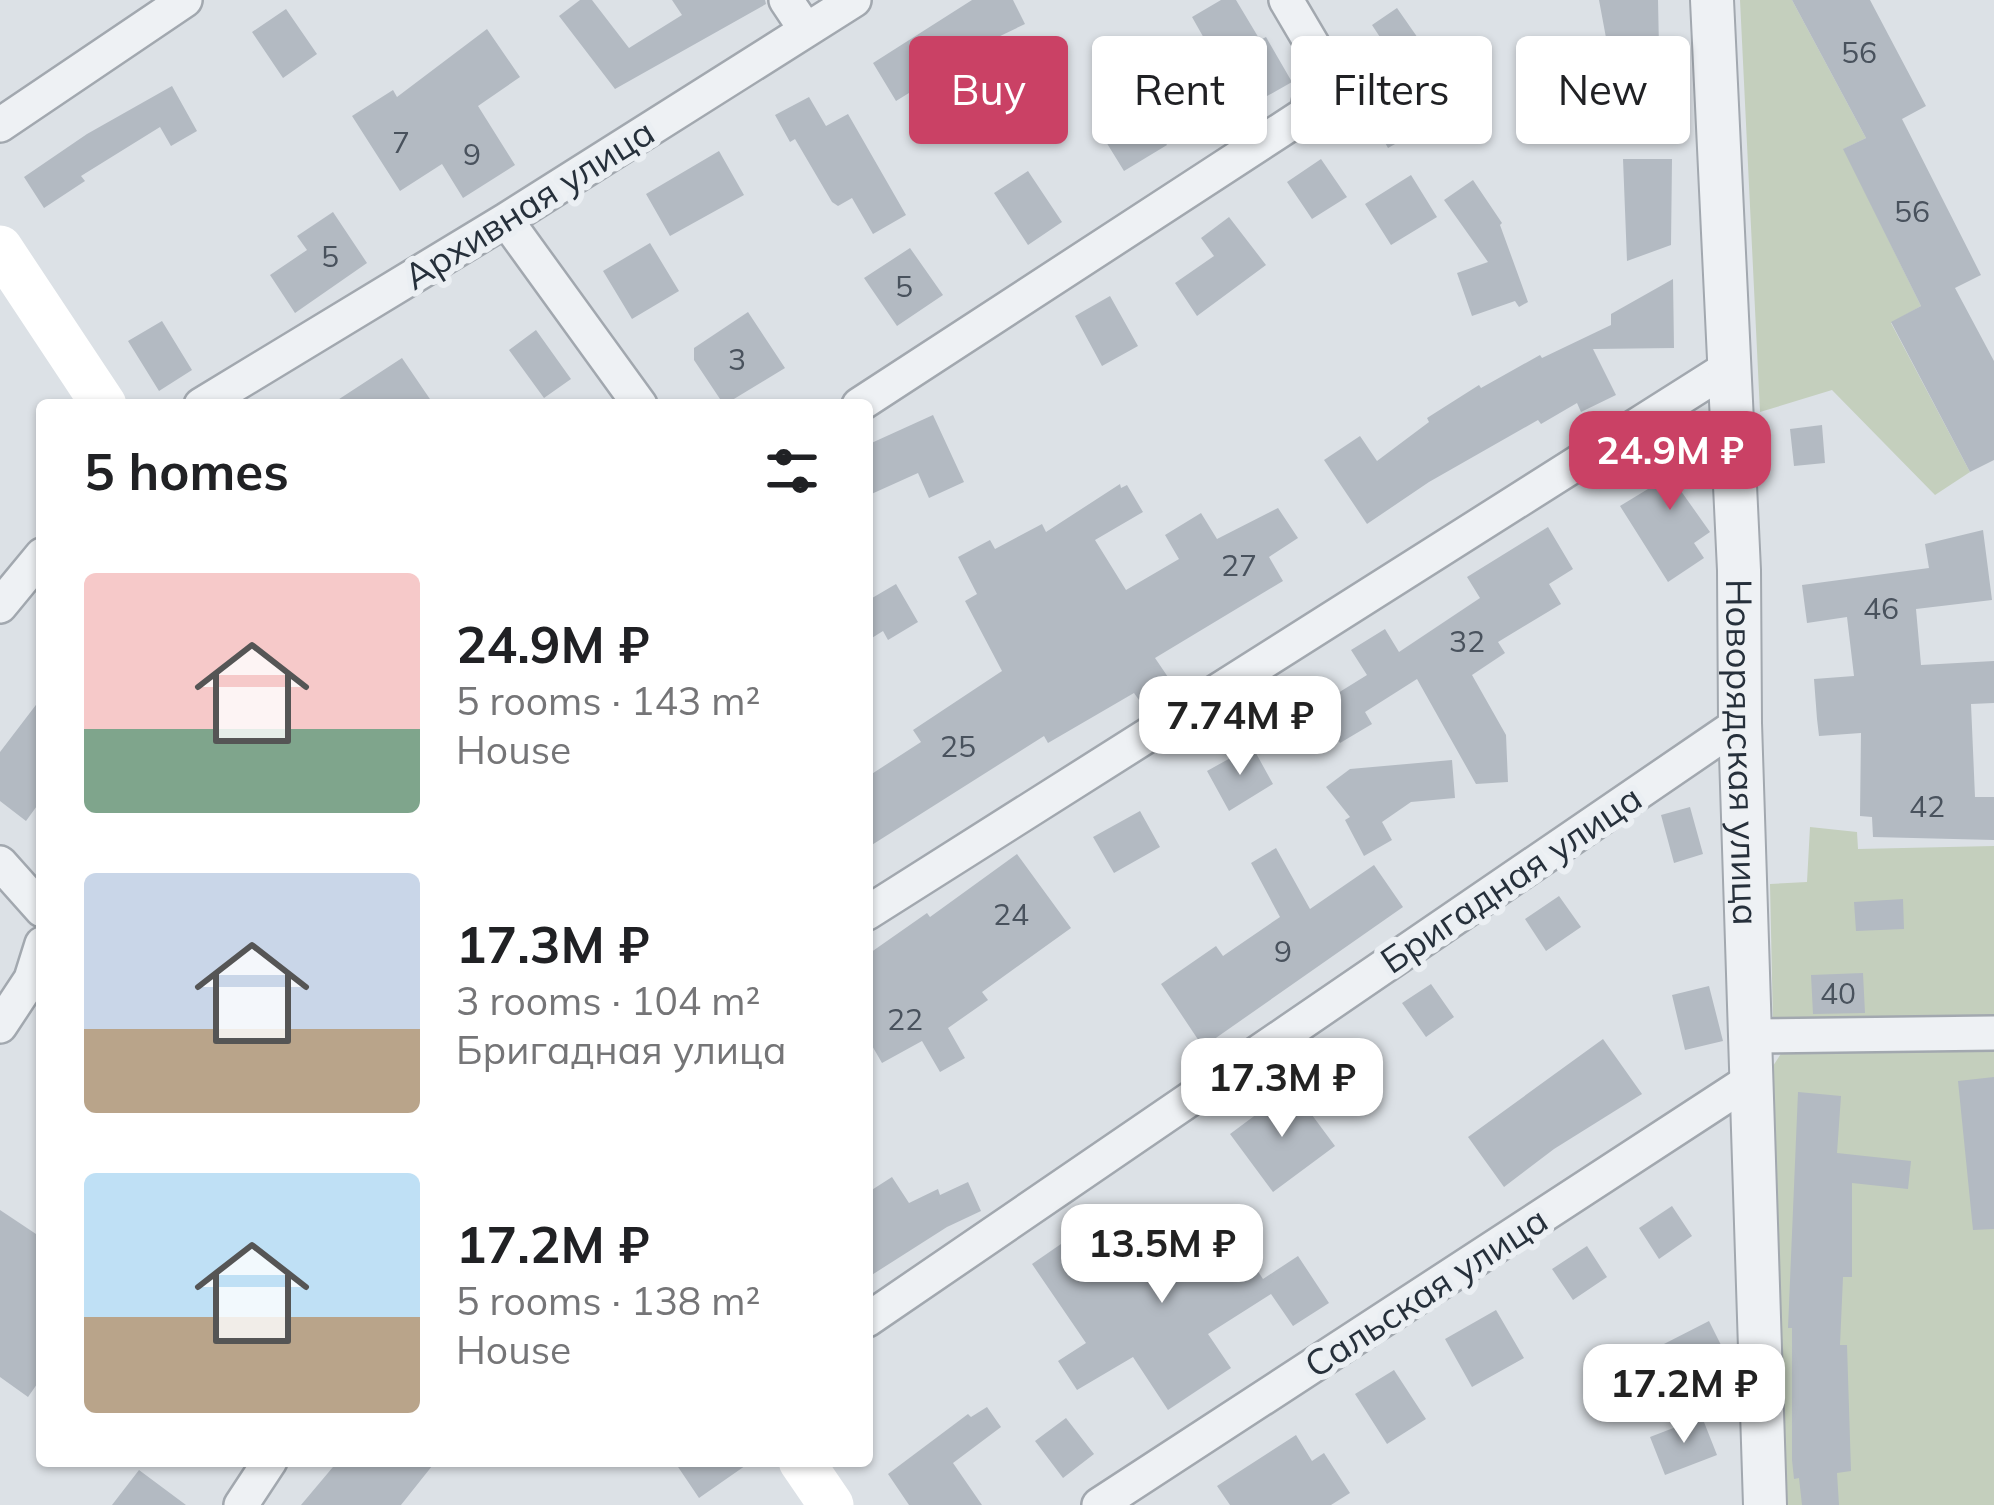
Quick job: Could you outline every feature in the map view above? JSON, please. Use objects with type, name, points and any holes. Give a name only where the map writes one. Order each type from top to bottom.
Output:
[{"type":"main road","points":[[0,248],[100,399]]},
{"type":"main road","points":[[805,1467],[831,1505]]},
{"type":"street","points":[[0,125],[185,0]]},
{"type":"street","points":[[786,0],[806,30]]},
{"type":"street","name":"Архивная улица","points":[[211,399],[854,0]]},
{"type":"street","points":[[868,399],[1307,113],[1319,56],[1286,0]]},
{"type":"street","name":"Новорядская улица","points":[[1712,0],[1739,570],[1765,1505]]},
{"type":"street","points":[[506,220],[636,399]]},
{"type":"street","points":[[873,909],[1729,367]]},
{"type":"street","points":[[0,606],[36,562]]},
{"type":"street","name":"Бригадная улица","points":[[873,1316],[1740,723]]},
{"type":"street","points":[[0,863],[36,903]]},
{"type":"street","points":[[0,1026],[36,963]]},
{"type":"street","points":[[1751,1036],[1994,1033]]},
{"type":"street","name":"Сальская улица","points":[[1100,1505],[1752,1079]]},
{"type":"street","points":[[242,1505],[266,1467]]},
{"type":"green space","points":[[1740,0],[1792,0],[1866,138],[1844,149],[1921,306],[1891,323],[1970,472],[1935,495],[1832,390],[1760,412]]},
{"type":"green space","points":[[1810,827],[1857,832],[1858,849],[1994,846],[1994,1016],[1773,1025],[1770,884],[1807,882]]},
{"type":"green space","points":[[1994,1041],[1994,1505],[1778,1505],[1773,1066],[1784,1049]]},
{"type":"building","points":[[580,0],[592,0],[629,48],[682,15],[672,0],[765,0],[766,4],[615,89],[559,16]]},
{"type":"building","points":[[972,0],[1013,0],[1025,24],[1000,36],[915,36]]},
{"type":"building","points":[[1221,0],[1236,0],[1258,36],[1203,36],[1192,17]]},
{"type":"building","points":[[1599,0],[1658,0],[1659,36],[1606,36]]},
{"type":"building","points":[[1792,0],[1870,0],[1926,106],[1902,119],[1981,275],[1955,288],[1994,361],[1994,460],[1970,472],[1891,322],[1921,306],[1843,149],[1866,138]]},
{"type":"building","points":[[1397,8],[1417,36],[1379,36],[1372,25]]},
{"type":"building","points":[[286,9],[317,54],[283,78],[252,32]]},
{"type":"building","points":[[487,29],[520,77],[478,106],[515,165],[463,198],[442,164],[400,191],[352,116],[393,90],[397,97]]},
{"type":"building","points":[[1267,39],[1291,80],[1267,96]]},
{"type":"building","points":[[909,40],[909,93],[896,101],[873,63]]},
{"type":"building","points":[[172,86],[197,131],[171,146],[160,127],[81,176],[85,181],[44,208],[24,177],[87,134]]},
{"type":"building","points":[[809,97],[826,126],[848,114],[906,215],[873,234],[852,198],[838,206],[832,202],[775,115]]},
{"type":"building","points":[[1107,144],[1166,144],[1167,145],[1124,171]]},
{"type":"building","points":[[719,151],[744,195],[670,236],[646,194]]},
{"type":"building","points":[[1321,159],[1347,197],[1312,219],[1287,182]]},
{"type":"building","points":[[1623,159],[1672,159],[1671,245],[1627,261]]},
{"type":"building","points":[[1028,171],[1062,222],[1028,245],[994,193]]},
{"type":"building","points":[[1411,175],[1437,217],[1391,245],[1365,204]]},
{"type":"building","points":[[1473,180],[1502,223],[1528,302],[1519,307],[1515,301],[1472,316],[1457,273],[1488,262],[1444,200]]},
{"type":"building","points":[[333,212],[367,263],[295,313],[270,275],[307,250],[297,236]]},
{"type":"building","points":[[1229,217],[1266,265],[1197,316],[1175,283],[1214,256],[1201,238]]},
{"type":"building","points":[[650,243],[679,291],[632,319],[603,271]]},
{"type":"building","points":[[910,248],[943,295],[897,326],[864,278]]},
{"type":"building","points":[[1673,279],[1674,348],[1593,349],[1616,395],[1581,412],[1577,403],[1541,424],[1538,420],[1429,482],[1367,524],[1324,460],[1360,436],[1377,461],[1429,422],[1427,418],[1479,385],[1611,325],[1611,314]]},
{"type":"building","points":[[1110,296],[1138,346],[1102,366],[1075,316]]},
{"type":"building","points":[[748,312],[785,368],[734,399],[720,399],[694,360],[694,348]]},
{"type":"building","points":[[162,321],[192,370],[159,391],[128,341]]},
{"type":"building","points":[[536,330],[571,379],[544,398],[509,350]]},
{"type":"building","points":[[402,358],[430,399],[339,399]]},
{"type":"building","points":[[933,415],[964,482],[929,498],[918,473],[873,493],[873,442]]},
{"type":"building","points":[[1822,425],[1825,463],[1794,466],[1790,429]]},
{"type":"building","points":[[1685,435],[1705,465],[1676,484],[1710,532],[1694,543],[1704,558],[1668,582],[1620,506],[1666,478],[1652,458]]},
{"type":"building","points":[[1120,484],[1121,488],[1127,485],[1143,512],[1095,540],[1126,590],[1179,559],[1165,535],[1201,513],[1217,539],[1278,508],[1298,538],[1269,557],[1283,581],[1155,658],[1170,680],[1139,700],[1134,693],[1048,743],[1044,736],[873,844],[873,773],[921,742],[913,730],[1002,671],[965,601],[977,594],[958,557],[990,540],[995,549],[1042,524],[1046,532]]},
{"type":"building","points":[[1548,527],[1573,569],[1549,584],[1561,604],[1498,642],[1505,653],[1472,675],[1506,735],[1508,782],[1476,784],[1417,679],[1365,712],[1372,724],[1340,743],[1317,706],[1367,675],[1351,650],[1385,629],[1399,652],[1480,598],[1467,577]]},
{"type":"building","points":[[1983,530],[1992,600],[1916,609],[1921,665],[1994,661],[1994,703],[1971,704],[1975,797],[1994,797],[1994,840],[1873,837],[1872,817],[1860,816],[1861,733],[1819,736],[1814,679],[1854,676],[1847,617],[1807,623],[1802,585],[1929,568],[1925,544]]},
{"type":"building","points":[[896,584],[918,622],[888,640],[883,631],[873,637],[873,597]]},
{"type":"building","points":[[36,705],[36,807],[26,821],[0,801],[0,752]]},
{"type":"building","points":[[1252,746],[1273,784],[1229,811],[1207,771]]},
{"type":"building","points":[[1452,760],[1455,798],[1411,802],[1382,822],[1392,840],[1364,856],[1345,820],[1350,817],[1326,787],[1350,769]]},
{"type":"building","points":[[1690,807],[1703,854],[1674,863],[1661,815]]},
{"type":"building","points":[[1140,811],[1160,847],[1114,873],[1093,837]]},
{"type":"building","points":[[1276,848],[1310,909],[1374,865],[1403,907],[1203,1047],[1161,984],[1216,946],[1223,956],[1280,917],[1251,863]]},
{"type":"building","points":[[1017,854],[1071,928],[982,992],[988,1000],[948,1028],[965,1058],[940,1072],[922,1041],[882,1063],[873,1047],[873,951],[927,913],[930,917]]},
{"type":"building","points":[[1559,896],[1581,927],[1546,951],[1525,919]]},
{"type":"building","points":[[1903,899],[1904,929],[1856,931],[1854,902]]},
{"type":"building","points":[[1863,973],[1865,1013],[1813,1014],[1811,975]]},
{"type":"building","points":[[1431,984],[1454,1017],[1426,1037],[1402,1003]]},
{"type":"building","points":[[1709,986],[1723,1041],[1685,1050],[1672,995]]},
{"type":"building","points":[[1603,1039],[1642,1094],[1504,1187],[1468,1137]]},
{"type":"building","points":[[1994,1077],[1994,1229],[1973,1230],[1958,1081]]},
{"type":"building","points":[[1292,1088],[1335,1146],[1273,1192],[1230,1134]]},
{"type":"building","points":[[1798,1092],[1841,1096],[1837,1153],[1911,1161],[1908,1189],[1852,1183],[1852,1277],[1843,1277],[1840,1345],[1847,1345],[1851,1471],[1837,1473],[1839,1505],[1802,1505],[1792,1460],[1792,1328],[1788,1328]]},
{"type":"building","points":[[892,1177],[909,1203],[968,1182],[981,1211],[873,1274],[873,1189]]},
{"type":"building","points":[[1672,1206],[1692,1236],[1659,1259],[1639,1228]]},
{"type":"building","points":[[0,1210],[36,1234],[36,1386],[28,1397],[0,1377]]},
{"type":"building","points":[[1090,1224],[1110,1253],[1157,1224],[1186,1271],[1235,1237],[1263,1279],[1298,1256],[1329,1303],[1293,1326],[1271,1294],[1208,1334],[1231,1368],[1168,1410],[1133,1357],[1077,1390],[1058,1361],[1086,1343],[1032,1264]]},
{"type":"building","points":[[1587,1246],[1607,1277],[1573,1300],[1552,1269]]},
{"type":"building","points":[[1496,1310],[1524,1358],[1472,1387],[1445,1339]]},
{"type":"building","points":[[1709,1321],[1725,1353],[1725,1365],[1683,1386],[1662,1345]]},
{"type":"building","points":[[1394,1370],[1426,1419],[1387,1444],[1355,1394]]},
{"type":"building","points":[[987,1407],[1001,1427],[953,1463],[982,1505],[909,1505],[888,1474],[968,1414],[971,1417]]},
{"type":"building","points":[[1702,1417],[1717,1455],[1665,1475],[1650,1437]]},
{"type":"building","points":[[1066,1418],[1094,1454],[1063,1478],[1035,1441]]},
{"type":"building","points":[[1296,1435],[1312,1461],[1324,1453],[1350,1493],[1331,1505],[1230,1505],[1217,1486]]},
{"type":"building","points":[[333,1467],[431,1467],[401,1505],[301,1505]]},
{"type":"building","points":[[678,1467],[743,1467],[699,1498]]},
{"type":"building","points":[[139,1470],[186,1505],[112,1505]]}]
